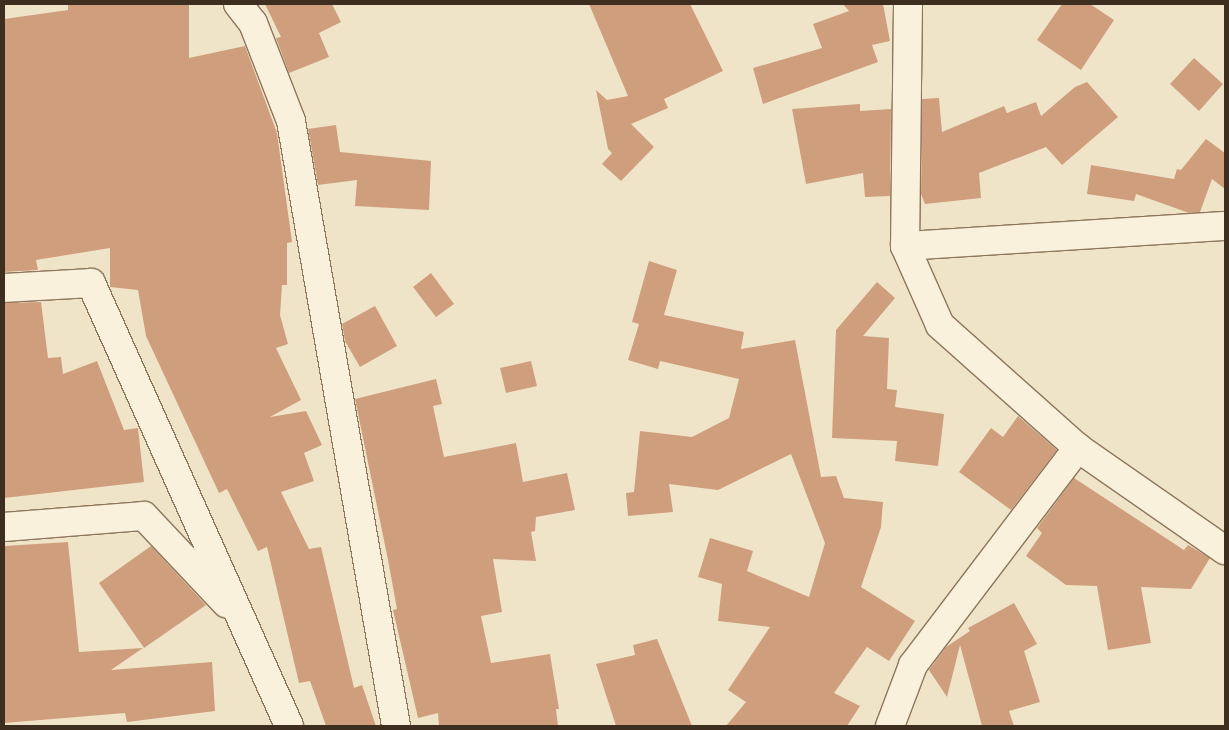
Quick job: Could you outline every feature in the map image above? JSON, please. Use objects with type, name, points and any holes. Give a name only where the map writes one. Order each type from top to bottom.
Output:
[{"type":"street","points":[[238,4],[253,23],[291,121],[396,726]]},
{"type":"street","points":[[908,4],[905,246],[940,325],[1078,448],[1225,550]]},
{"type":"street","points":[[905,246],[1225,226]]},
{"type":"street","points":[[4,288],[91,283],[289,726]]},
{"type":"street","points":[[890,726],[913,665],[1078,448]]},
{"type":"street","points":[[4,527],[144,516],[241,619]]},
{"type":"building","points":[[68,4],[189,4],[189,58],[245,46],[277,133],[292,242],[287,243],[287,285],[282,285],[280,315],[288,344],[276,348],[301,400],[270,417],[306,411],[322,445],[304,453],[314,481],[281,492],[309,549],[321,547],[354,688],[362,685],[376,726],[326,726],[310,681],[299,683],[267,547],[258,551],[227,489],[219,493],[146,336],[138,290],[110,287],[110,248],[36,260],[38,270],[4,272],[4,19],[68,10]]},
{"type":"building","points":[[265,4],[332,4],[341,22],[319,33],[329,57],[289,73],[276,38],[281,37]]},
{"type":"building","points":[[589,4],[690,4],[723,71],[664,99],[668,108],[631,124],[654,147],[621,181],[602,164],[612,153],[608,149],[596,90],[607,100],[628,96]]},
{"type":"building","points":[[843,4],[883,4],[890,41],[872,45],[878,62],[763,104],[753,68],[822,48],[813,24],[849,11]]},
{"type":"building","points":[[1062,4],[1090,4],[1114,20],[1081,70],[1037,40]]},
{"type":"building","points":[[1194,58],[1223,84],[1199,111],[1170,84]]},
{"type":"building","points":[[1087,82],[1118,117],[1062,165],[1046,147],[979,173],[981,198],[925,204],[921,194],[922,99],[939,98],[942,132],[1004,106],[1007,113],[1036,102],[1041,116],[1075,87]]},
{"type":"building","points":[[860,104],[860,111],[891,109],[890,196],[865,197],[863,173],[806,184],[792,109]]},
{"type":"building","points":[[336,125],[340,152],[431,161],[429,210],[355,206],[357,180],[318,185],[308,129]]},
{"type":"building","points":[[1206,139],[1225,153],[1225,189],[1212,179],[1200,212],[1189,213],[1136,194],[1134,201],[1087,194],[1091,165],[1174,179],[1177,169],[1181,170]]},
{"type":"building","points":[[649,261],[677,270],[664,315],[744,332],[741,349],[795,340],[821,477],[836,476],[844,498],[883,502],[881,527],[861,587],[915,621],[889,661],[867,647],[834,693],[860,706],[847,726],[726,726],[746,702],[728,690],[770,627],[718,621],[722,584],[698,577],[710,538],[753,551],[747,571],[809,597],[825,543],[791,454],[718,490],[669,484],[673,512],[628,516],[626,493],[634,492],[640,431],[692,437],[729,418],[739,379],[660,361],[658,369],[628,360],[639,324],[632,322]]},
{"type":"building","points":[[431,273],[454,304],[436,317],[413,287]]},
{"type":"building","points":[[877,282],[895,298],[863,336],[889,338],[887,389],[897,390],[895,407],[944,414],[938,466],[895,461],[897,441],[832,438],[836,330]]},
{"type":"building","points":[[41,302],[48,358],[61,357],[63,374],[97,361],[124,430],[138,428],[144,482],[4,498],[4,303]]},
{"type":"building","points":[[375,306],[397,346],[360,367],[345,341],[342,324]]},
{"type":"building","points":[[531,361],[537,386],[506,393],[500,368]]},
{"type":"building","points":[[436,379],[442,404],[433,406],[444,457],[516,443],[523,482],[567,473],[575,510],[536,517],[535,531],[531,532],[536,561],[493,559],[502,612],[481,616],[491,663],[550,654],[559,709],[556,709],[558,726],[439,726],[438,713],[418,718],[393,610],[397,609],[355,399]]},
{"type":"building","points":[[1018,416],[1057,450],[1011,510],[959,472],[991,428],[1003,437]]},
{"type":"building","points":[[1074,478],[1184,550],[1188,545],[1210,558],[1191,589],[1141,587],[1151,643],[1108,650],[1097,586],[1066,585],[1026,556],[1042,533],[1037,528]]},
{"type":"building","points":[[68,542],[79,652],[143,648],[111,670],[212,662],[215,711],[127,722],[125,713],[4,723],[4,546]]},
{"type":"building","points":[[151,546],[206,605],[144,648],[99,583]]},
{"type":"building","points":[[1014,603],[1037,644],[1024,651],[1040,702],[1009,711],[1014,726],[982,726],[960,645],[947,697],[929,670],[946,647],[970,631],[968,628]]},
{"type":"building","points":[[657,639],[692,726],[616,726],[596,664],[635,655],[633,645]]}]
